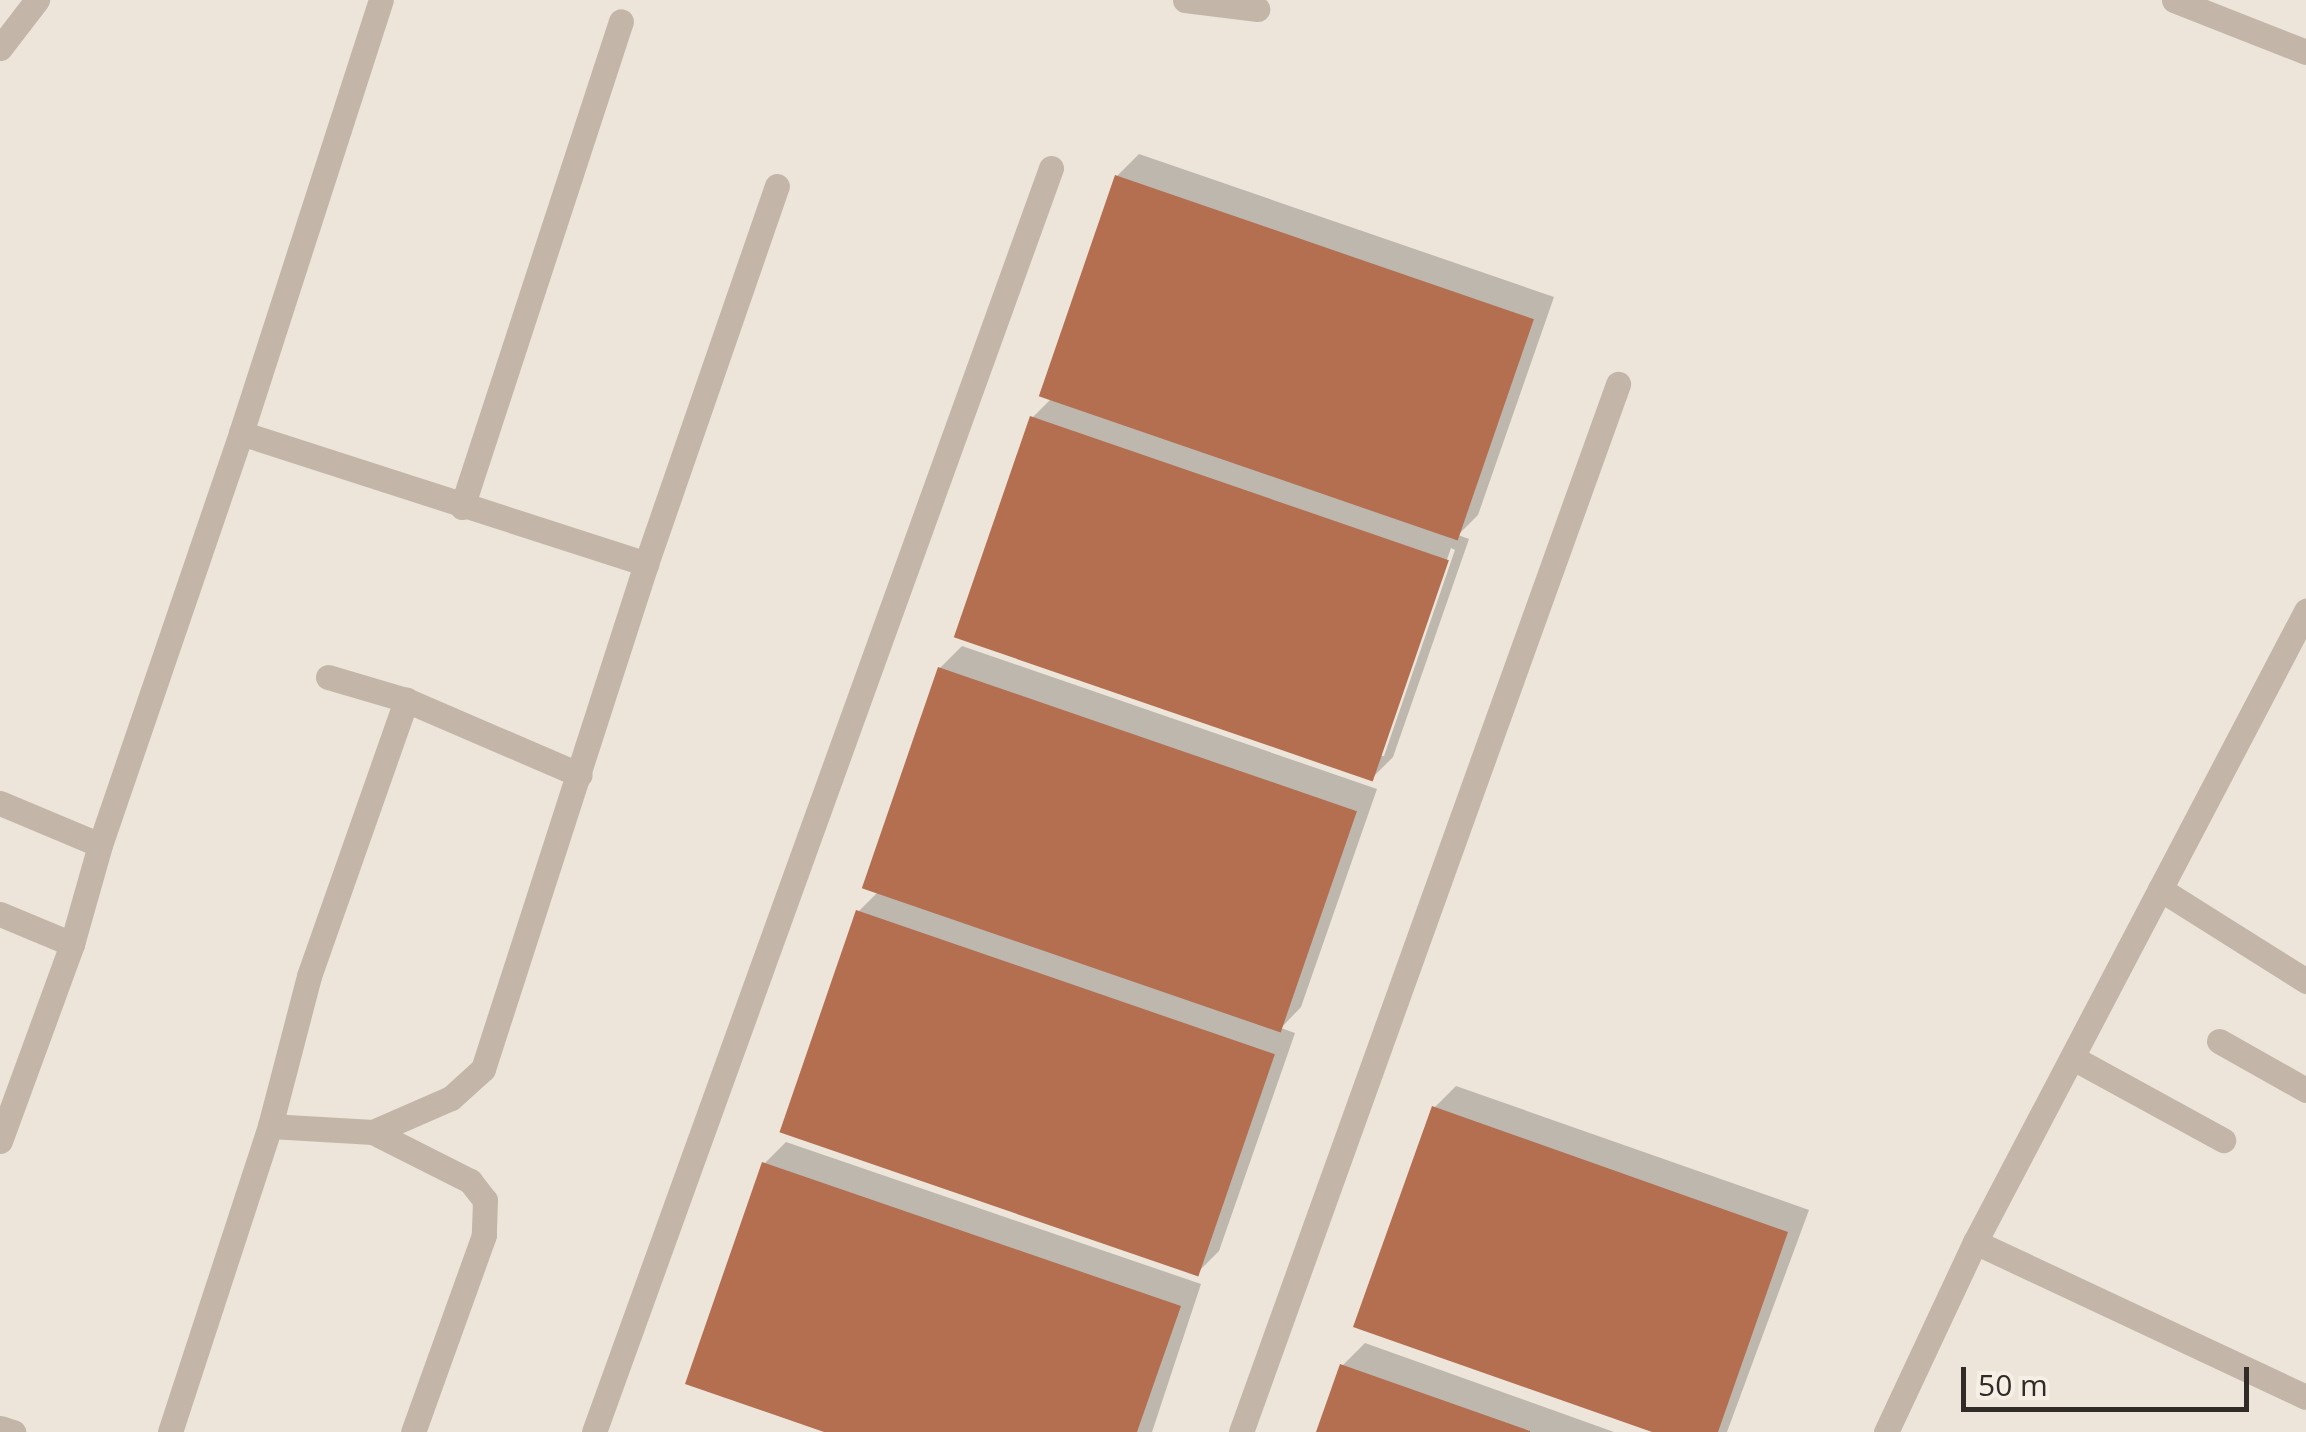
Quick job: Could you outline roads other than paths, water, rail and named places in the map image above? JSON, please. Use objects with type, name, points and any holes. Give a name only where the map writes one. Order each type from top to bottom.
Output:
[{"type":"street","points":[[0,48],[37,0]]},
{"type":"street","points":[[0,1142],[72,944],[100,844],[241,432],[381,0]]},
{"type":"street","points":[[1185,0],[1256,9]]},
{"type":"street","points":[[2174,0],[2306,52]]},
{"type":"street","points":[[462,507],[620,21]]},
{"type":"street","points":[[594,1432],[1051,168]]},
{"type":"street","points":[[373,1132],[451,1098],[483,1069],[646,564],[777,186]]},
{"type":"street","points":[[1242,1432],[1618,384]]},
{"type":"street","points":[[241,432],[646,564]]},
{"type":"street","points":[[1886,1432],[1975,1242],[2075,1059],[2306,611]]},
{"type":"street","points":[[328,677],[406,700],[580,776]]},
{"type":"street","points":[[170,1432],[270,1126],[309,976],[406,700]]},
{"type":"street","points":[[0,804],[100,844]]},
{"type":"street","points":[[2160,889],[2306,981]]},
{"type":"street","points":[[0,914],[72,944]]},
{"type":"street","points":[[2219,1041],[2306,1090]]},
{"type":"street","points":[[2075,1059],[2223,1140]]},
{"type":"street","points":[[270,1126],[373,1132],[470,1181],[485,1200],[484,1235],[414,1432]]},
{"type":"street","points":[[1975,1242],[2306,1397]]},
{"type":"street","points":[[0,1428],[14,1432]]}]
